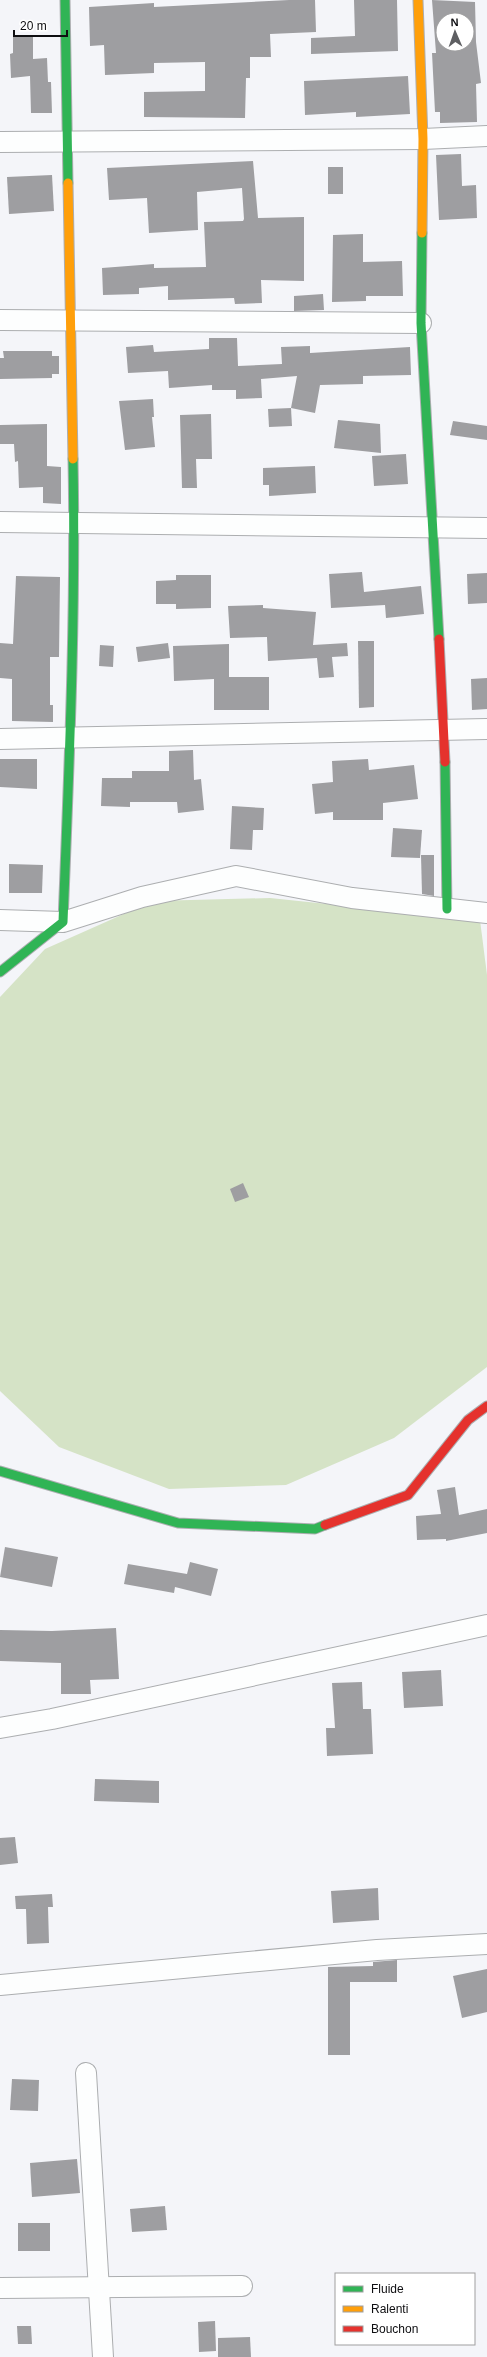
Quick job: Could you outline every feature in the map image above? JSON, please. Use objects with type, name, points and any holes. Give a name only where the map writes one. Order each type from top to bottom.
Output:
[{"type":"street","points":[[0,972],[63,922],[70,739],[74,522],[65,0]]},
{"type":"street","points":[[418,0],[423,139],[421,323],[444,729],[447,909]]},
{"type":"street","points":[[0,142],[423,139],[487,136]]},
{"type":"street","points":[[0,320],[70,319],[421,323]]},
{"type":"street","points":[[0,522],[487,528]]},
{"type":"street","points":[[0,739],[70,739],[487,729]]},
{"type":"street","points":[[0,920],[63,922],[142,897],[236,876],[352,898],[487,913]]},
{"type":"street","points":[[0,1471],[178,1523],[315,1529],[408,1495],[478,1418],[487,1406]]},
{"type":"street","points":[[0,1728],[52,1719],[487,1625]]},
{"type":"street","points":[[0,1986],[377,1950],[487,1944]]},
{"type":"street","points":[[86,2073],[104,2357]]},
{"type":"street","points":[[0,2288],[242,2286]]},
{"type":"green space","points":[[270,898],[480,920],[487,975],[487,1367],[394,1438],[286,1485],[169,1489],[59,1447],[0,1391],[0,997],[45,949],[153,901]]},
{"type":"building","points":[[315,0],[316,32],[270,34],[271,57],[250,57],[250,78],[246,78],[245,118],[144,117],[144,92],[205,91],[205,62],[154,63],[154,73],[105,75],[104,45],[90,46],[89,7],[154,3],[154,7]]},
{"type":"building","points":[[354,0],[397,0],[398,51],[311,54],[311,38],[355,36]]},
{"type":"building","points":[[432,0],[475,2],[476,42],[481,83],[476,84],[477,122],[440,123],[440,112],[435,112],[432,53],[475,52],[475,12],[435,12],[435,40]]},
{"type":"building","points":[[13,36],[33,36],[33,59],[47,58],[48,82],[51,82],[52,113],[31,113],[30,76],[11,78],[10,54],[13,53]]},
{"type":"building","points":[[408,76],[410,114],[356,117],[356,112],[305,115],[304,81]]},
{"type":"building","points":[[461,154],[462,186],[476,185],[477,218],[439,220],[436,155]]},
{"type":"building","points":[[253,161],[258,218],[304,217],[304,281],[261,280],[262,303],[235,304],[234,298],[168,300],[168,286],[139,288],[139,294],[103,295],[102,268],[154,264],[154,268],[206,267],[204,222],[243,221],[244,219],[242,188],[197,192],[198,230],[149,233],[147,198],[109,200],[107,168]]},
{"type":"building","points":[[328,167],[343,167],[343,194],[328,194]]},
{"type":"building","points":[[52,175],[54,211],[9,214],[7,177]]},
{"type":"building","points":[[363,234],[363,262],[402,261],[403,296],[366,296],[366,301],[332,302],[333,235]]},
{"type":"building","points":[[323,294],[324,310],[294,311],[294,296]]},
{"type":"building","points":[[209,338],[237,338],[238,366],[282,364],[281,347],[310,346],[310,353],[410,347],[411,375],[363,376],[363,384],[320,385],[315,413],[291,408],[297,376],[261,379],[262,398],[236,399],[236,390],[212,390],[212,385],[169,388],[168,371],[128,373],[126,347],[153,345],[154,352],[209,349]]},
{"type":"building","points":[[3,351],[52,351],[52,356],[59,356],[59,374],[52,374],[52,378],[0,379],[0,358],[4,358]]},
{"type":"building","points":[[153,399],[154,417],[152,417],[155,447],[125,450],[119,401]]},
{"type":"building","points":[[291,408],[292,426],[269,427],[268,409]]},
{"type":"building","points":[[211,414],[212,459],[196,459],[197,488],[182,488],[180,415]]},
{"type":"building","points":[[338,420],[380,424],[381,453],[334,448]]},
{"type":"building","points":[[453,421],[487,426],[487,440],[450,435]]},
{"type":"building","points":[[47,424],[47,466],[61,467],[61,504],[43,503],[43,487],[19,488],[18,461],[15,462],[14,444],[0,444],[0,425]]},
{"type":"building","points":[[406,454],[408,484],[374,486],[372,456]]},
{"type":"building","points":[[315,466],[316,493],[269,496],[269,485],[263,485],[263,468]]},
{"type":"building","points":[[362,572],[364,592],[421,586],[424,614],[386,618],[385,605],[331,608],[329,574]]},
{"type":"building","points":[[487,573],[487,603],[468,604],[467,574]]},
{"type":"building","points":[[176,575],[211,575],[211,608],[176,609],[176,604],[156,604],[156,581],[176,580]]},
{"type":"building","points":[[16,576],[60,577],[59,657],[50,657],[50,705],[53,705],[53,722],[12,721],[12,679],[0,678],[0,643],[13,644]]},
{"type":"building","points":[[263,605],[263,608],[316,612],[313,645],[347,643],[348,656],[332,657],[334,677],[319,678],[317,658],[268,661],[267,637],[230,638],[228,606]]},
{"type":"building","points":[[358,641],[374,641],[374,707],[359,708]]},
{"type":"building","points":[[168,643],[170,658],[138,662],[136,647]]},
{"type":"building","points":[[229,644],[229,677],[269,677],[269,710],[214,710],[214,679],[174,681],[173,646]]},
{"type":"building","points":[[100,645],[114,646],[113,667],[99,666]]},
{"type":"building","points":[[487,678],[487,709],[472,710],[471,679]]},
{"type":"building","points":[[193,750],[194,780],[201,779],[204,810],[178,813],[177,802],[130,802],[130,807],[101,806],[102,778],[132,778],[132,771],[169,771],[169,751]]},
{"type":"building","points":[[0,759],[37,759],[37,789],[0,787]]},
{"type":"building","points":[[368,759],[369,770],[414,765],[418,799],[383,803],[383,820],[333,820],[333,812],[315,814],[312,784],[333,782],[332,761]]},
{"type":"building","points":[[232,806],[264,808],[263,830],[253,830],[252,850],[230,849]]},
{"type":"building","points":[[393,828],[422,830],[420,858],[391,857]]},
{"type":"building","points":[[421,855],[434,855],[434,896],[422,894]]},
{"type":"building","points":[[9,864],[43,865],[42,893],[9,893]]},
{"type":"building","points":[[243,1183],[249,1197],[235,1202],[230,1189]]},
{"type":"building","points":[[455,1487],[459,1515],[487,1509],[487,1533],[446,1541],[446,1539],[417,1540],[416,1516],[441,1514],[437,1490]]},
{"type":"building","points":[[5,1547],[58,1557],[52,1587],[0,1577]]},
{"type":"building","points":[[190,1562],[218,1569],[211,1596],[175,1587],[174,1593],[124,1584],[128,1564],[187,1574]]},
{"type":"building","points":[[116,1628],[119,1679],[90,1680],[91,1694],[61,1694],[61,1663],[0,1661],[0,1630],[52,1631]]},
{"type":"building","points":[[441,1670],[443,1706],[404,1708],[402,1672]]},
{"type":"building","points":[[362,1682],[363,1709],[371,1709],[373,1754],[327,1756],[326,1728],[335,1728],[332,1683]]},
{"type":"building","points":[[95,1779],[159,1781],[159,1803],[94,1801]]},
{"type":"building","points":[[15,1837],[18,1863],[0,1865],[0,1838]]},
{"type":"building","points":[[378,1888],[379,1920],[333,1923],[331,1891]]},
{"type":"building","points":[[52,1894],[53,1907],[48,1907],[49,1943],[27,1944],[26,1909],[16,1909],[15,1896]]},
{"type":"building","points":[[397,1960],[397,1982],[350,1982],[350,2055],[328,2055],[328,1967],[373,1966],[373,1962]]},
{"type":"building","points":[[487,1969],[487,2012],[462,2018],[453,1976]]},
{"type":"building","points":[[12,2079],[39,2080],[38,2111],[10,2110]]},
{"type":"building","points":[[77,2159],[80,2193],[32,2197],[30,2163]]},
{"type":"building","points":[[165,2206],[167,2230],[132,2232],[130,2209]]},
{"type":"building","points":[[18,2223],[50,2223],[50,2251],[18,2251]]},
{"type":"building","points":[[215,2321],[216,2351],[199,2352],[198,2322]]},
{"type":"building","points":[[17,2326],[31,2326],[32,2344],[18,2344]]},
{"type":"building","points":[[250,2337],[251,2357],[218,2357],[218,2338]]},
{"type":"traffic: fast","points":[[65,0],[68,183]]},
{"type":"traffic: fast","points":[[422,233],[421,323],[439,639]]},
{"type":"traffic: fast","points":[[0,972],[63,922],[73,633],[73,459]]},
{"type":"traffic: fast","points":[[445,762],[447,909]]},
{"type":"traffic: fast","points":[[0,1471],[178,1523],[315,1529],[325,1525]]},
{"type":"traffic: slow","points":[[418,0],[423,139],[422,233]]},
{"type":"traffic: slow","points":[[68,183],[73,459]]},
{"type":"traffic: jam","points":[[439,639],[445,762]]},
{"type":"traffic: jam","points":[[325,1525],[408,1495],[468,1420],[487,1406]]}]
